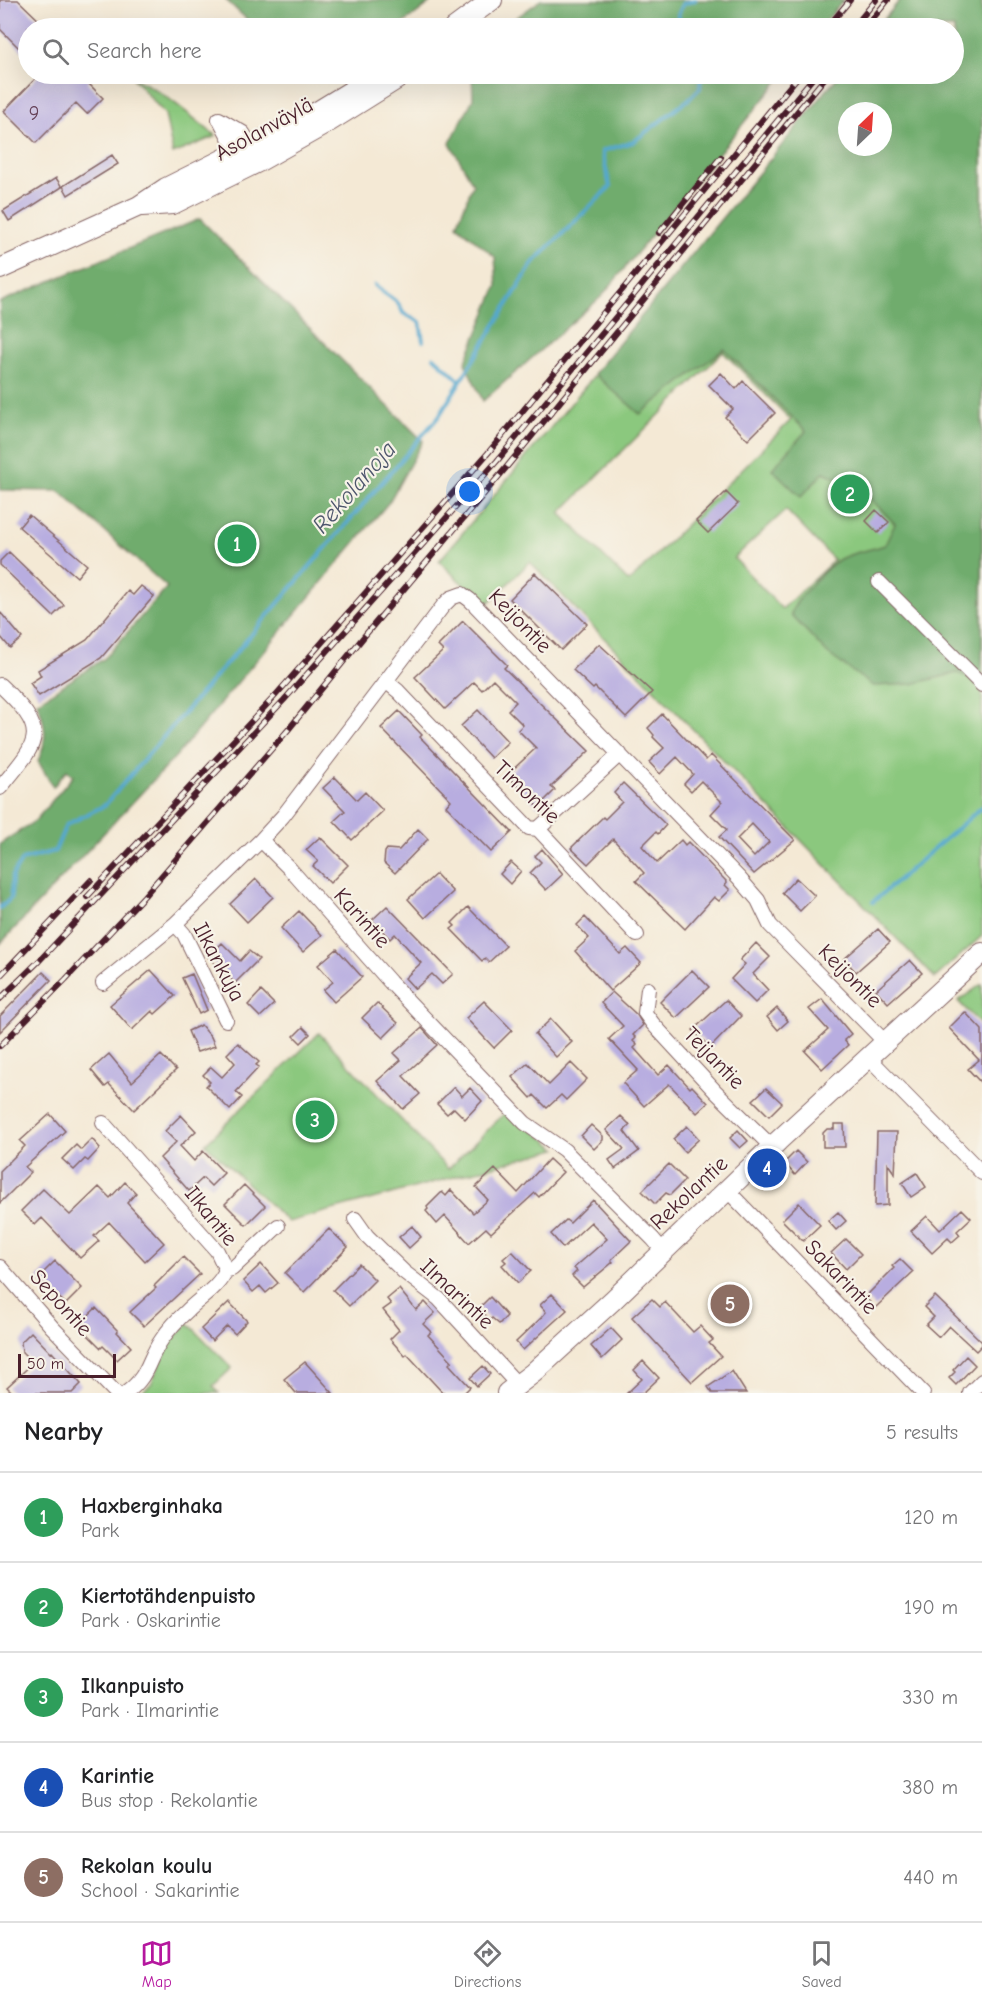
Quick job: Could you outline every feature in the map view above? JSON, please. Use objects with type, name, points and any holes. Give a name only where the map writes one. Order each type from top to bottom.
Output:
[{"type":"main road","points":[[468,18],[492,0]]},
{"type":"main road","name":"Asolanväylä","points":[[250,153],[363,84]]},
{"type":"main road","name":"Asolanväylä","points":[[0,269],[139,206],[166,188],[322,126],[389,84]]},
{"type":"main road","name":"Rekolantie","points":[[512,1388],[533,1373],[868,1057],[982,953]]},
{"type":"street","points":[[879,582],[982,685]]},
{"type":"street","name":"Keijontie","points":[[103,983],[175,924],[261,840],[283,816],[443,606],[451,598],[462,594],[752,892],[770,925],[885,1042]]},
{"type":"street","name":"Timontie","points":[[387,682],[529,828],[538,829],[638,935]]},
{"type":"street","points":[[0,685],[28,714],[35,734],[29,753],[0,788]]},
{"type":"street","points":[[538,829],[620,754]]},
{"type":"street","name":"Karintie","points":[[261,840],[290,869],[390,981],[525,1123],[564,1150],[663,1251]]},
{"type":"street","name":"Ilkankuja","points":[[175,924],[184,934],[226,1020]]},
{"type":"street","name":"Teijantie","points":[[648,989],[645,1013],[653,1024],[772,1147]]},
{"type":"street","points":[[868,1057],[982,1173]]},
{"type":"street","name":"Ilkantie","points":[[103,1123],[217,1251],[226,1270],[223,1279],[186,1312],[162,1339],[144,1376],[126,1393]]},
{"type":"street","name":"Sakarintie","points":[[728,1191],[923,1393]]},
{"type":"street","name":"Ilmarintie","points":[[355,1219],[363,1240],[439,1299],[512,1388]]},
{"type":"street","points":[[226,1270],[232,1269],[278,1226]]},
{"type":"street","name":"Sepontie","points":[[0,1267],[52,1327],[116,1393]]},
{"type":"street","points":[[970,1393],[982,1381]]},
{"type":"green space","points":[[226,0],[434,0],[410,18],[245,18]]},
{"type":"green space","points":[[541,0],[844,0],[829,18],[516,18]]},
{"type":"green space","points":[[900,0],[982,0],[982,936],[935,978],[530,562],[485,606],[439,561],[630,333],[832,84],[964,84],[964,18],[885,18]],"holes":[[[723,352],[791,420],[629,582],[560,513]],[[786,510],[834,560],[782,609],[734,558]]]},
{"type":"green space","points":[[900,0],[982,0],[982,682],[957,673],[912,684],[873,686],[828,654],[791,615],[804,593],[827,569],[845,557],[885,545],[895,524],[862,490],[824,472],[801,497],[772,469],[806,431],[724,349],[640,414],[594,374],[832,84],[964,84],[964,18],[885,18]]},
{"type":"green space","points":[[138,84],[146,84],[166,96],[216,136],[173,154],[165,114]]},
{"type":"green space","points":[[472,84],[776,84],[601,297],[483,401],[465,363],[497,286],[495,257],[457,225],[473,184],[450,143],[473,99]]},
{"type":"green space","points":[[200,219],[423,441],[389,502],[177,755],[0,944],[0,844],[35,821],[73,776],[67,770],[53,787],[38,761],[45,732],[37,702],[105,658],[167,587],[59,491],[0,490],[0,302]]},
{"type":"green space","points":[[982,984],[982,1026],[958,1001]]},
{"type":"green space","points":[[319,1033],[448,1169],[508,1110],[557,1149],[288,1222],[205,1144]]},
{"type":"green space","points":[[188,1323],[232,1368],[213,1386],[219,1393],[140,1393],[151,1384],[167,1346]]},
{"type":"building","points":[[0,0],[18,0],[37,18],[18,18],[18,47],[0,29]]},
{"type":"building","points":[[30,84],[89,84],[103,98],[87,114],[76,103],[36,143],[4,111]]},
{"type":"building","points":[[112,155],[118,164],[68,195],[63,186]]},
{"type":"building","points":[[56,178],[62,187],[9,221],[3,211]]},
{"type":"building","points":[[721,373],[736,389],[743,381],[775,413],[748,440],[725,417],[733,409],[709,385]]},
{"type":"building","points":[[726,492],[738,504],[708,533],[696,521]]},
{"type":"building","points":[[876,510],[889,522],[878,533],[866,521]]},
{"type":"building","points":[[29,515],[87,565],[77,577],[19,527]]},
{"type":"building","points":[[9,552],[64,605],[53,616],[0,565],[0,561]]},
{"type":"building","points":[[535,573],[587,624],[561,650],[510,599]]},
{"type":"building","points":[[141,586],[154,596],[101,658],[39,696],[30,683],[41,676],[38,670],[87,640],[128,591],[133,595]]},
{"type":"building","points":[[0,612],[22,638],[10,648],[0,636]]},
{"type":"building","points":[[463,621],[507,665],[504,668],[589,751],[551,787],[555,790],[538,807],[507,775],[536,748],[518,730],[523,725],[508,710],[516,702],[493,679],[482,690],[474,682],[445,709],[415,677],[443,651],[438,646]]},
{"type":"building","points":[[599,644],[652,692],[626,718],[595,687],[593,689],[573,670]]},
{"type":"building","points":[[478,710],[508,742],[491,758],[461,726]]},
{"type":"building","points":[[399,711],[422,735],[420,737],[512,832],[491,852],[446,806],[451,800],[381,728]]},
{"type":"building","points":[[662,714],[706,760],[711,755],[795,840],[754,874],[719,837],[727,830],[711,814],[722,802],[701,781],[691,791],[684,784],[693,774],[677,757],[660,774],[649,762],[664,748],[648,728]],"holes":[[[752,824],[769,842],[754,857],[737,839]]]},
{"type":"building","points":[[335,777],[357,800],[365,792],[383,811],[352,840],[334,821],[345,811],[323,788]]},
{"type":"building","points":[[623,783],[666,825],[642,846],[657,863],[681,840],[685,845],[688,842],[727,882],[725,885],[730,890],[719,901],[714,897],[685,929],[636,881],[644,873],[613,839],[588,864],[571,848],[622,802],[614,793]]},
{"type":"building","points":[[418,829],[428,839],[395,873],[384,863],[385,852],[387,849],[399,850]]},
{"type":"building","points":[[320,837],[348,865],[330,883],[313,866],[318,861],[306,850]]},
{"type":"building","points":[[542,849],[563,874],[546,890],[530,873],[541,862],[535,856]]},
{"type":"building","points":[[511,862],[521,871],[510,884],[500,874]]},
{"type":"building","points":[[436,874],[453,892],[425,918],[408,899]]},
{"type":"building","points":[[796,878],[815,896],[800,911],[782,893]]},
{"type":"building","points":[[256,879],[273,897],[247,922],[230,904]]},
{"type":"building","points":[[387,906],[453,974],[442,984],[432,974],[415,989],[405,978],[421,963],[395,934],[390,939],[372,920]]},
{"type":"building","points":[[468,907],[506,946],[489,962],[485,958],[482,961],[451,929],[455,926],[452,923]]},
{"type":"building","points":[[299,911],[322,935],[303,952],[281,928]]},
{"type":"building","points":[[585,917],[620,954],[627,948],[641,963],[610,991],[575,951],[589,938],[577,925]]},
{"type":"building","points":[[878,929],[890,942],[856,972],[844,959]]},
{"type":"building","points":[[222,943],[240,961],[249,951],[259,959],[235,983],[208,957]]},
{"type":"building","points":[[756,943],[770,957],[753,974],[768,990],[755,1003],[731,979],[745,964],[740,960]]},
{"type":"building","points":[[337,949],[362,977],[334,1002],[323,990],[333,982],[318,965]]},
{"type":"building","points":[[910,960],[922,973],[888,1003],[876,990]]},
{"type":"building","points":[[151,970],[175,996],[155,1014],[152,1011],[132,1030],[110,1005]]},
{"type":"building","points":[[692,970],[709,987],[676,1018],[660,1002]]},
{"type":"building","points":[[43,972],[51,980],[0,1032],[0,1016]]},
{"type":"building","points":[[192,974],[207,1010],[199,1014],[182,978]]},
{"type":"building","points":[[261,991],[274,1004],[260,1017],[248,1005]]},
{"type":"building","points":[[612,992],[637,1015],[643,1025],[633,1035],[636,1038],[633,1041],[637,1045],[634,1048],[658,1075],[669,1065],[690,1088],[692,1086],[708,1103],[697,1113],[669,1084],[644,1106],[623,1083],[638,1070],[609,1039],[623,1026],[601,1003]]},
{"type":"building","points":[[822,999],[851,1034],[844,1040],[848,1045],[822,1069],[805,1051],[828,1030],[809,1009]]},
{"type":"building","points":[[726,1000],[741,1016],[710,1048],[693,1030]]},
{"type":"building","points":[[484,1001],[512,1030],[494,1048],[466,1018]]},
{"type":"building","points":[[377,1003],[398,1023],[383,1038],[362,1018]]},
{"type":"building","points":[[777,1008],[788,1021],[778,1030],[767,1017]]},
{"type":"building","points":[[965,1012],[982,1030],[982,1084],[968,1069],[979,1060],[949,1028]]},
{"type":"building","points":[[551,1019],[572,1042],[556,1057],[535,1034]]},
{"type":"building","points":[[201,1025],[215,1046],[197,1052],[188,1031]]},
{"type":"building","points":[[303,1027],[310,1034],[301,1043],[294,1036]]},
{"type":"building","points":[[422,1028],[437,1045],[403,1076],[420,1094],[403,1109],[377,1081],[401,1060],[394,1053]]},
{"type":"building","points":[[238,1043],[259,1062],[256,1065],[259,1067],[236,1092],[242,1097],[230,1110],[206,1086],[210,1082],[203,1075],[211,1067],[222,1077],[235,1063],[227,1054]]},
{"type":"building","points":[[109,1054],[132,1082],[161,1055],[176,1070],[134,1110],[109,1084],[105,1087],[91,1070]]},
{"type":"building","points":[[528,1063],[549,1085],[571,1063],[587,1079],[566,1100],[561,1095],[547,1108],[534,1095],[531,1098],[512,1077]]},
{"type":"building","points":[[454,1087],[462,1096],[470,1088],[482,1101],[465,1119],[454,1108],[447,1114],[437,1104]]},
{"type":"building","points":[[766,1088],[782,1103],[769,1116],[753,1100]]},
{"type":"building","points":[[50,1114],[65,1131],[25,1167],[31,1172],[0,1203],[0,1171],[25,1146],[20,1141]]},
{"type":"building","points":[[181,1115],[196,1131],[180,1146],[194,1161],[203,1151],[224,1173],[211,1186],[203,1178],[189,1191],[160,1158],[176,1142],[165,1131]]},
{"type":"building","points":[[621,1116],[630,1125],[624,1131],[639,1151],[615,1169],[609,1160],[624,1149],[606,1130]]},
{"type":"building","points":[[834,1124],[844,1124],[845,1147],[823,1147],[823,1133],[827,1129],[834,1129]]},
{"type":"building","points":[[591,1125],[603,1136],[603,1140],[594,1149],[581,1136]]},
{"type":"building","points":[[687,1126],[699,1139],[685,1152],[673,1139]]},
{"type":"building","points":[[738,1130],[748,1141],[740,1148],[730,1138]]},
{"type":"building","points":[[877,1132],[897,1132],[895,1174],[888,1164],[888,1205],[875,1206]]},
{"type":"building","points":[[92,1139],[100,1148],[88,1161],[85,1159],[74,1170],[62,1159],[76,1145],[81,1150]]},
{"type":"building","points":[[796,1151],[807,1162],[795,1175],[784,1163]]},
{"type":"building","points":[[549,1159],[563,1172],[539,1197],[535,1193],[491,1233],[486,1228],[469,1243],[445,1216],[437,1224],[426,1211],[427,1207],[442,1192],[446,1196],[451,1190],[473,1213],[488,1200],[476,1187],[495,1169],[518,1193]]},
{"type":"building","points":[[669,1164],[685,1180],[670,1195],[666,1193],[655,1204],[642,1191]]},
{"type":"building","points":[[917,1173],[926,1187],[911,1197],[902,1183]]},
{"type":"building","points":[[125,1182],[136,1193],[127,1203],[164,1243],[145,1261],[109,1222],[94,1236],[99,1241],[80,1258],[42,1218],[35,1225],[21,1211],[43,1189],[70,1215],[99,1187],[110,1198]]},
{"type":"building","points":[[244,1185],[265,1206],[246,1225],[225,1204]]},
{"type":"building","points":[[593,1200],[631,1241],[611,1260],[613,1262],[583,1287],[572,1276],[577,1271],[574,1268],[607,1239],[591,1222],[563,1248],[551,1234],[566,1220],[570,1223]]},
{"type":"building","points":[[799,1203],[820,1225],[803,1241],[782,1220]]},
{"type":"building","points":[[962,1209],[971,1218],[957,1231],[960,1235],[952,1242],[948,1238],[932,1253],[911,1231],[927,1216],[940,1230]]},
{"type":"building","points":[[838,1212],[846,1221],[836,1230],[828,1221]]},
{"type":"building","points":[[412,1226],[421,1237],[409,1248],[399,1237]]},
{"type":"building","points":[[329,1229],[348,1247],[304,1292],[285,1273]]},
{"type":"building","points":[[846,1239],[861,1254],[846,1269],[831,1253]]},
{"type":"building","points":[[512,1251],[531,1271],[518,1283],[502,1265],[506,1262],[503,1259]]},
{"type":"building","points":[[183,1257],[200,1274],[144,1326],[130,1312],[156,1288],[154,1286]]},
{"type":"building","points":[[900,1259],[913,1272],[875,1308],[865,1297]]},
{"type":"building","points":[[55,1261],[82,1288],[66,1304],[38,1278]]},
{"type":"building","points":[[261,1264],[278,1283],[266,1293],[260,1286],[253,1292],[243,1281]]},
{"type":"building","points":[[359,1264],[375,1280],[349,1306],[333,1290]]},
{"type":"building","points":[[399,1289],[416,1310],[425,1302],[435,1313],[423,1324],[431,1332],[428,1335],[452,1361],[449,1364],[470,1387],[464,1393],[443,1393],[390,1339],[399,1330],[383,1310],[391,1304],[387,1299]]},
{"type":"building","points":[[552,1294],[567,1310],[523,1350],[516,1342],[546,1312],[540,1305]]},
{"type":"building","points":[[935,1296],[982,1342],[976,1351],[949,1326],[939,1337],[926,1325],[934,1317],[924,1307]]},
{"type":"building","points":[[490,1297],[507,1316],[499,1324],[492,1318],[490,1320],[479,1308]]},
{"type":"building","points":[[652,1299],[660,1307],[665,1302],[693,1332],[700,1326],[713,1340],[709,1343],[721,1356],[692,1382],[632,1317]]},
{"type":"building","points":[[229,1302],[247,1321],[235,1334],[227,1326],[212,1341],[201,1329]]},
{"type":"building","points":[[96,1308],[131,1347],[117,1360],[78,1325]]},
{"type":"building","points":[[611,1328],[622,1340],[602,1359],[591,1346]]},
{"type":"building","points":[[31,1332],[81,1384],[72,1393],[13,1393],[7,1387],[33,1363],[22,1352],[21,1342]]},
{"type":"building","points":[[966,1356],[975,1365],[956,1385],[949,1378]]},
{"type":"building","points":[[643,1361],[659,1378],[643,1393],[627,1393],[642,1379],[634,1370]]},
{"type":"building","points":[[305,1362],[333,1393],[296,1393],[284,1379]]},
{"type":"building","points":[[483,1366],[490,1374],[477,1386],[470,1378]]},
{"type":"building","points":[[732,1371],[746,1393],[712,1393],[708,1387]]},
{"type":"waterway","name":"Rekolanoja","points":[[679,18],[683,4],[695,0]]},
{"type":"waterway","name":"Rekolanoja","points":[[0,908],[11,898],[12,876],[22,860],[55,851],[66,825],[105,805],[439,416],[533,263],[610,187],[602,151],[633,142],[689,99],[700,88],[700,84]]},
{"type":"waterway","points":[[375,285],[395,300],[403,313],[420,322],[423,341]]},
{"type":"waterway","points":[[434,357],[460,381]]},
{"type":"waterway","points":[[873,902],[982,807]]},
{"type":"railway","points":[[835,18],[850,0]]},
{"type":"railway","points":[[861,18],[876,0]]},
{"type":"railway","points":[[873,18],[888,0]]},
{"type":"railway","points":[[87,897],[275,696],[488,453],[792,84]]},
{"type":"railway","points":[[0,999],[39,961],[284,700],[497,461],[808,84]]},
{"type":"railway","points":[[0,1046],[144,896],[288,730],[820,84]]},
{"type":"railway","points":[[659,233],[721,157]]},
{"type":"railway","points":[[0,976],[91,880]]},
{"type":"place","name":"Kiertotähdenpuisto","points":[[850,494]]},
{"type":"place","name":"Haxberginhaka","points":[[237,544]]},
{"type":"place","name":"Ilkanpuisto","points":[[315,1120]]},
{"type":"place","name":"Karintie","points":[[767,1168]]},
{"type":"place","name":"Rekolan koulu","points":[[730,1304]]}]
